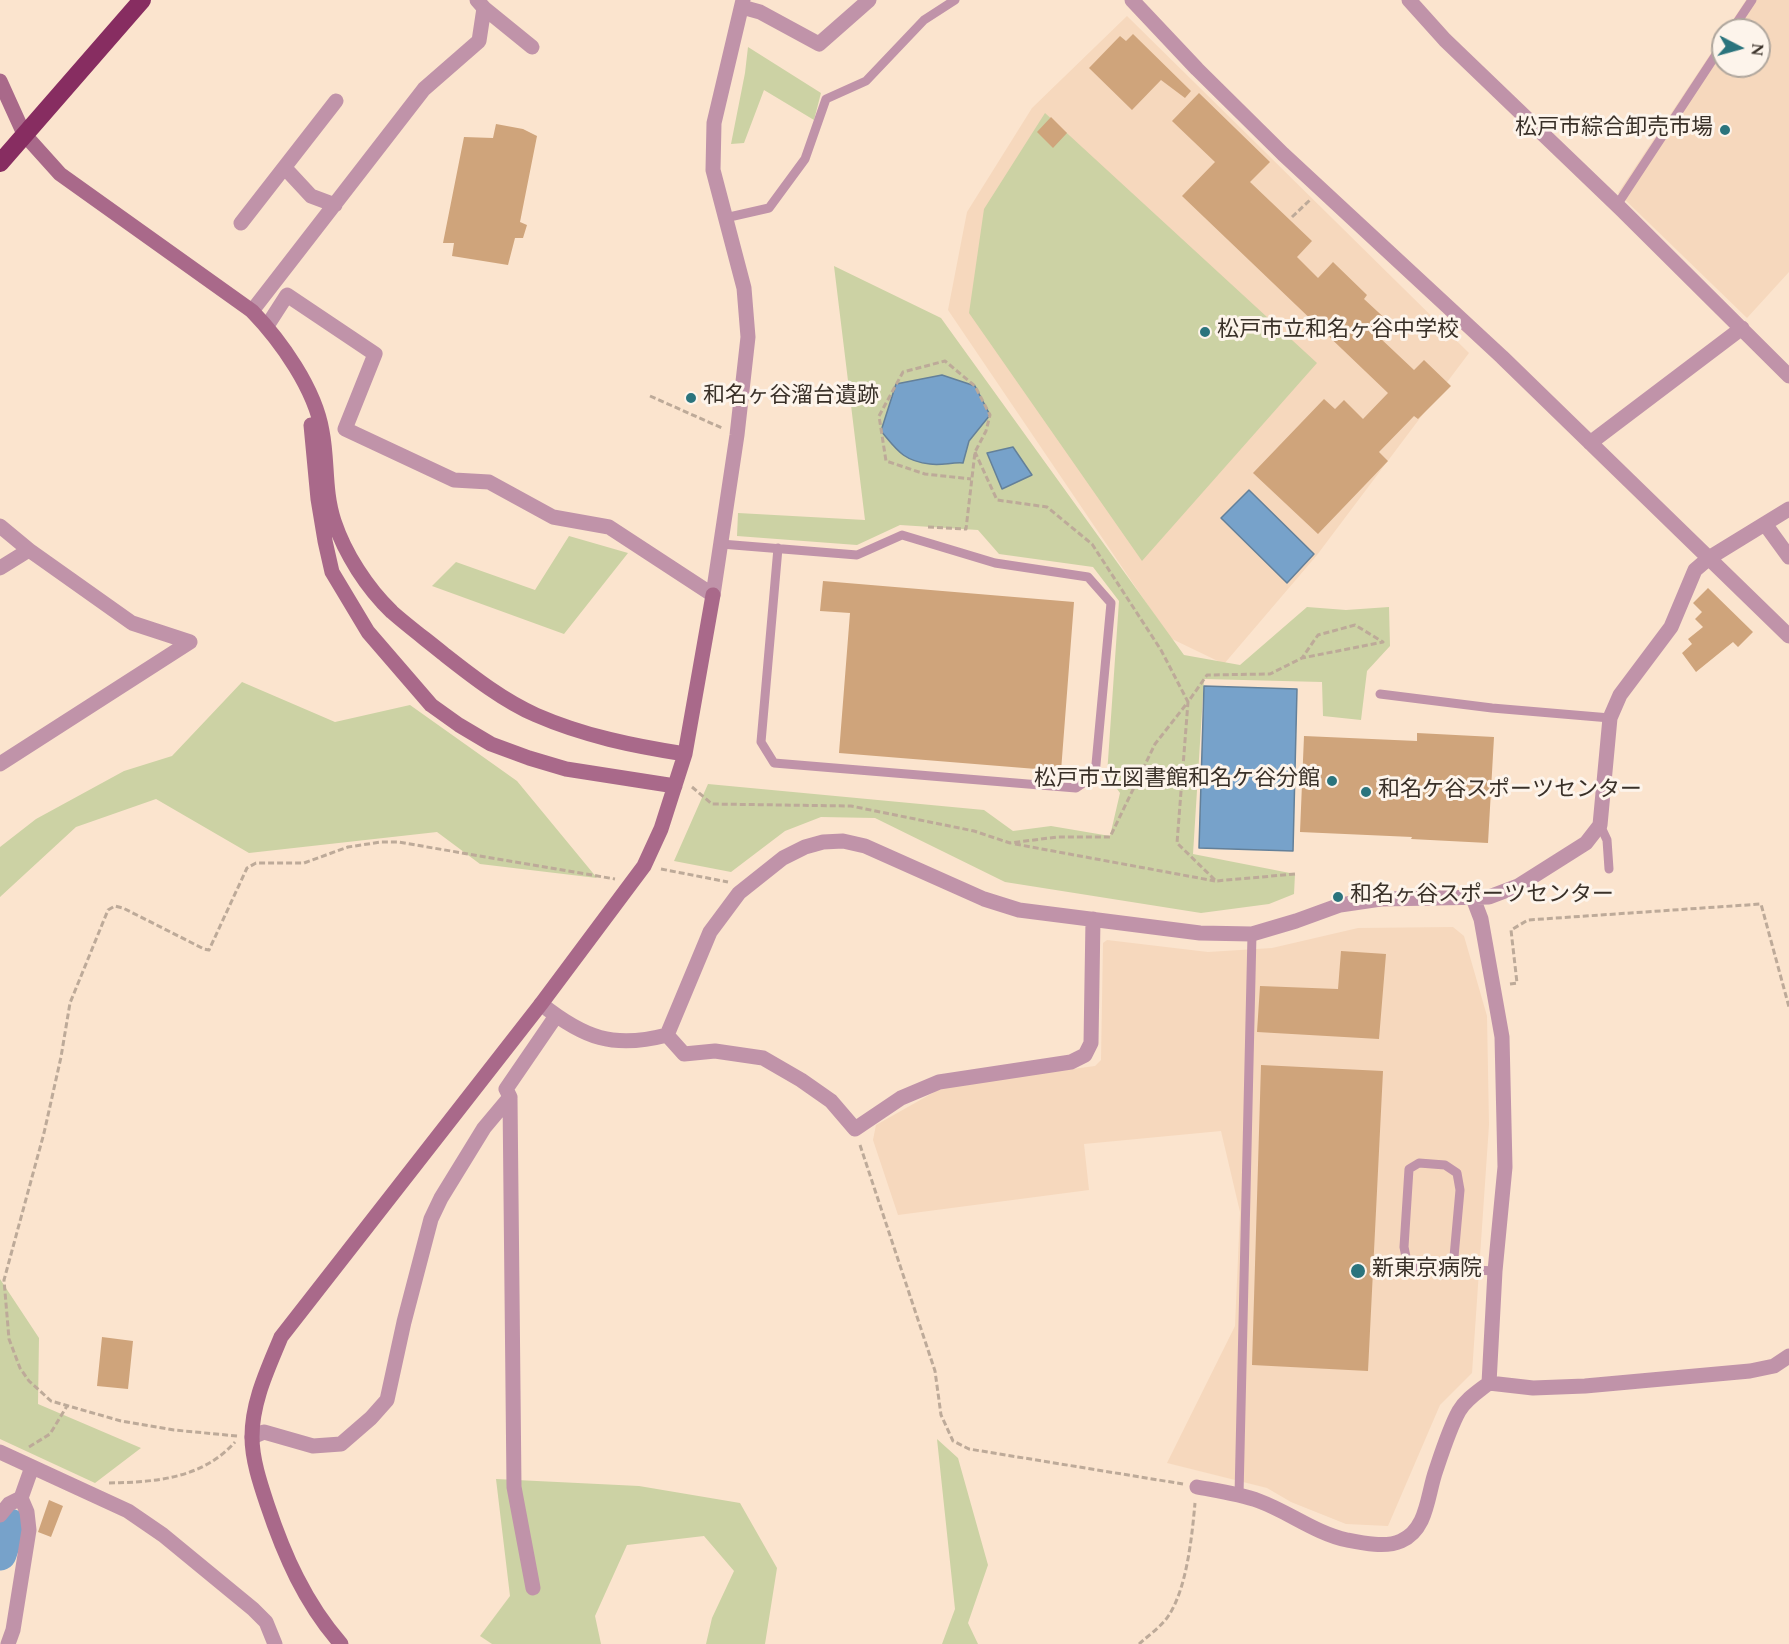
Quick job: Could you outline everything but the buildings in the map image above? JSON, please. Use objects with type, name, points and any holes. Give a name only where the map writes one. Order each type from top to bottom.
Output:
[{"type":"highway","points":[[0,163],[142,0]]},
{"type":"street","points":[[341,1644],[325,1626],[302,1590],[282,1548],[259,1480],[246,1437],[257,1395],[281,1337],[541,1004],[644,866],[661,829],[686,754],[721,544],[748,337],[744,288],[713,170],[714,123],[742,3],[819,44],[869,0]]},
{"type":"street","points":[[1132,0],[1197,69],[1283,154],[1502,357],[1789,636]]},
{"type":"street","points":[[1409,0],[1485,79],[1789,376]]},
{"type":"street","points":[[252,311],[424,89],[479,41],[481,4]]},
{"type":"street","points":[[481,4],[532,47]]},
{"type":"street","points":[[0,81],[24,134],[60,174],[252,311],[290,356],[322,429],[327,498],[339,537],[359,572],[392,611],[470,675],[535,715],[596,736],[686,754]]},
{"type":"street","points":[[241,223],[336,101]]},
{"type":"street","points":[[285,168],[311,196],[335,205]]},
{"type":"street","points":[[267,326],[287,296],[375,354],[345,429],[454,480],[489,482],[553,517],[609,527],[713,595]]},
{"type":"street","points":[[1590,443],[1742,328]]},
{"type":"street","points":[[305,387],[318,499],[332,572],[368,632],[425,698],[459,725],[491,744],[529,758],[566,769],[675,786]]},
{"type":"street","points":[[667,1035],[710,932],[739,892],[783,858],[805,847],[823,842],[843,841],[865,846],[984,899],[1020,910],[1200,933],[1252,934],[1340,905],[1381,899],[1489,897],[1528,880],[1586,843],[1600,825],[1610,718],[1620,696],[1671,627],[1695,570],[1709,558],[1789,509]]},
{"type":"street","points":[[1765,524],[1789,557]]},
{"type":"street","points":[[0,526],[29,550],[132,623],[190,642],[0,764]]},
{"type":"street","points":[[0,568],[29,550]]},
{"type":"street","points":[[1473,898],[1481,919],[1502,1037],[1505,1167],[1495,1270],[1489,1383]]},
{"type":"street","points":[[667,1035],[684,1054],[715,1051],[763,1058],[831,1101],[855,1129],[901,1098],[939,1082],[1071,1062],[1085,1055],[1090,1043],[1094,919]]},
{"type":"street","points":[[541,1004],[556,1016],[595,1037],[641,1042],[667,1035]]},
{"type":"street","points":[[533,1588],[514,1487],[510,1097],[506,1089],[556,1016]]},
{"type":"street","points":[[246,1437],[264,1432],[313,1446],[341,1444],[371,1418],[387,1400],[404,1322],[431,1218],[484,1128],[510,1097]]},
{"type":"street","points":[[1197,1487],[1261,1502],[1345,1540],[1377,1545],[1400,1542],[1414,1532],[1425,1511],[1435,1472],[1459,1410],[1471,1396],[1489,1383],[1533,1388],[1585,1386],[1750,1371],[1774,1366],[1789,1356]]},
{"type":"street","points":[[6,1455],[128,1511],[163,1535],[253,1609],[266,1622],[275,1644]]},
{"type":"street","points":[[8,1644],[13,1630],[29,1530],[27,1512],[21,1498],[32,1467]]},
{"type":"street","points":[[0,1515],[9,1504],[21,1498]]},
{"type":"lane","points":[[725,218],[769,208],[806,159],[826,99],[866,81],[924,20],[956,0]]},
{"type":"lane","points":[[1740,18],[1752,0]]},
{"type":"lane","points":[[1617,206],[1711,62]]},
{"type":"lane","points":[[721,544],[778,548],[857,555],[902,535],[995,563],[1088,577],[1111,603],[1095,775],[1076,788],[774,763],[761,742],[778,548]]},
{"type":"lane","points":[[1380,694],[1492,708],[1610,718]]},
{"type":"lane","points":[[1600,825],[1607,840],[1609,869]]},
{"type":"lane","points":[[1239,1495],[1252,934]]},
{"type":"lane","points":[[1454,1268],[1460,1190],[1457,1173],[1445,1165],[1419,1162],[1409,1169],[1404,1248],[1407,1262],[1416,1267],[1495,1270]]},
{"type":"path","points":[[1292,217],[1315,194]]},
{"type":"path","points":[[922,527],[966,529],[975,452],[986,431],[990,415],[975,386],[945,361],[903,372],[879,416],[885,461],[925,474],[971,479]]},
{"type":"path","points":[[650,396],[737,435]]},
{"type":"path","points":[[975,452],[997,500],[1047,507],[1092,544],[1161,650],[1188,702],[1177,843],[1216,881]]},
{"type":"path","points":[[1010,843],[1057,837],[1110,837],[1155,744],[1207,675],[1270,674],[1302,658],[1383,642],[1355,625],[1318,635],[1302,658]]},
{"type":"path","points":[[692,787],[712,804],[850,806],[974,831],[1010,843],[1216,881],[1295,874]]},
{"type":"path","points":[[246,1437],[174,1430],[121,1421],[51,1401],[29,1381],[20,1368],[9,1339],[4,1281],[44,1133],[70,1003],[108,910],[115,906],[123,908],[208,950],[247,868],[256,863],[304,863],[348,847],[381,842],[430,847],[631,882]]},
{"type":"path","points":[[644,866],[731,882],[739,892]]},
{"type":"path","points":[[1493,985],[1517,983],[1511,930],[1528,920],[1761,904],[1789,1007]]},
{"type":"path","points":[[855,1129],[935,1371],[941,1415],[953,1441],[969,1449],[1197,1487],[1190,1551],[1176,1600],[1169,1616],[1139,1644]]},
{"type":"path","points":[[6,1455],[50,1434],[67,1406]]},
{"type":"path","points":[[80,1488],[103,1484],[145,1483],[202,1469],[246,1437]]},
{"type":"shaded area","name":"松戸市綜合卸売市場","points":[[1746,0],[1789,0],[1789,272],[1747,318],[1618,193],[1711,53],[1711,78],[1771,78],[1771,18],[1734,18]]},
{"type":"shaded area","name":"松戸市立和名ヶ谷中学校","points":[[1127,16],[1469,353],[1317,555],[1224,664],[1170,638],[948,310],[967,212],[1032,108]]},
{"type":"shaded area","name":"新東京病院","points":[[1453,927],[1464,936],[1487,1016],[1489,1125],[1472,1373],[1440,1405],[1388,1526],[1346,1524],[1291,1502],[1267,1488],[1167,1463],[1235,1326],[1240,1212],[1221,1131],[1084,1144],[1089,1190],[898,1215],[873,1140],[876,1125],[945,1086],[1095,1066],[1101,1060],[1103,943],[1107,940],[1208,952],[1272,948],[1358,928]]},
{"type":"green space","points":[[748,47],[821,93],[814,120],[764,90],[744,143],[731,144],[745,73]]},
{"type":"green space","points":[[1045,113],[1317,363],[1142,561],[969,313],[984,209]]},
{"type":"green space","points":[[834,266],[941,318],[1184,655],[1240,665],[1307,607],[1346,610],[1389,607],[1390,646],[1367,671],[1361,720],[1323,716],[1322,682],[1204,679],[1193,854],[1295,874],[1294,894],[1269,904],[1201,913],[1005,882],[875,818],[821,817],[785,831],[731,872],[674,861],[708,784],[984,810],[1013,831],[1051,826],[1110,836],[1120,793],[1107,775],[1119,601],[1093,567],[999,554],[978,530],[900,525],[857,545],[737,536],[738,513],[865,520]]},
{"type":"green space","points":[[569,536],[628,553],[564,634],[432,586],[456,562],[535,590]]},
{"type":"green space","points":[[242,682],[335,722],[410,705],[517,781],[597,878],[480,864],[437,832],[249,853],[156,799],[76,827],[0,897],[0,847],[36,819],[124,771],[172,756]]},
{"type":"green space","points":[[0,1279],[39,1338],[38,1404],[141,1448],[95,1483],[0,1439]]},
{"type":"green space","points":[[937,1439],[958,1458],[988,1565],[968,1623],[978,1644],[942,1644],[955,1609]]},
{"type":"green space","points":[[496,1479],[639,1486],[740,1503],[777,1568],[765,1644],[706,1644],[712,1618],[734,1571],[704,1536],[627,1545],[595,1616],[601,1644],[492,1644],[480,1636],[510,1596]]},
{"type":"water","points":[[942,375],[975,386],[990,415],[969,441],[963,463],[934,464],[913,460],[901,454],[881,431],[896,384]]},
{"type":"water","points":[[1013,447],[1032,475],[1002,489],[987,453]]},
{"type":"water","points":[[1249,490],[1314,554],[1287,583],[1221,518]]},
{"type":"water","points":[[1204,686],[1297,689],[1293,851],[1199,848]]},
{"type":"waterway","points":[[0,1554],[10,1525]]},
{"type":"place","name":"松戸市綜合卸売市場","points":[[1725,130]]},
{"type":"place","name":"松戸市立和名ヶ谷中学校","points":[[1205,332]]},
{"type":"place","name":"和名ヶ谷溜台遺跡","points":[[691,398]]},
{"type":"place","name":"松戸市立図書館和名ケ谷分館","points":[[1332,781]]},
{"type":"place","name":"和名ケ谷スポーツセンター","points":[[1366,792]]},
{"type":"place","name":"和名ヶ谷スポーツセンター","points":[[1338,897]]},
{"type":"place","name":"新東京病院","points":[[1358,1271]]}]
